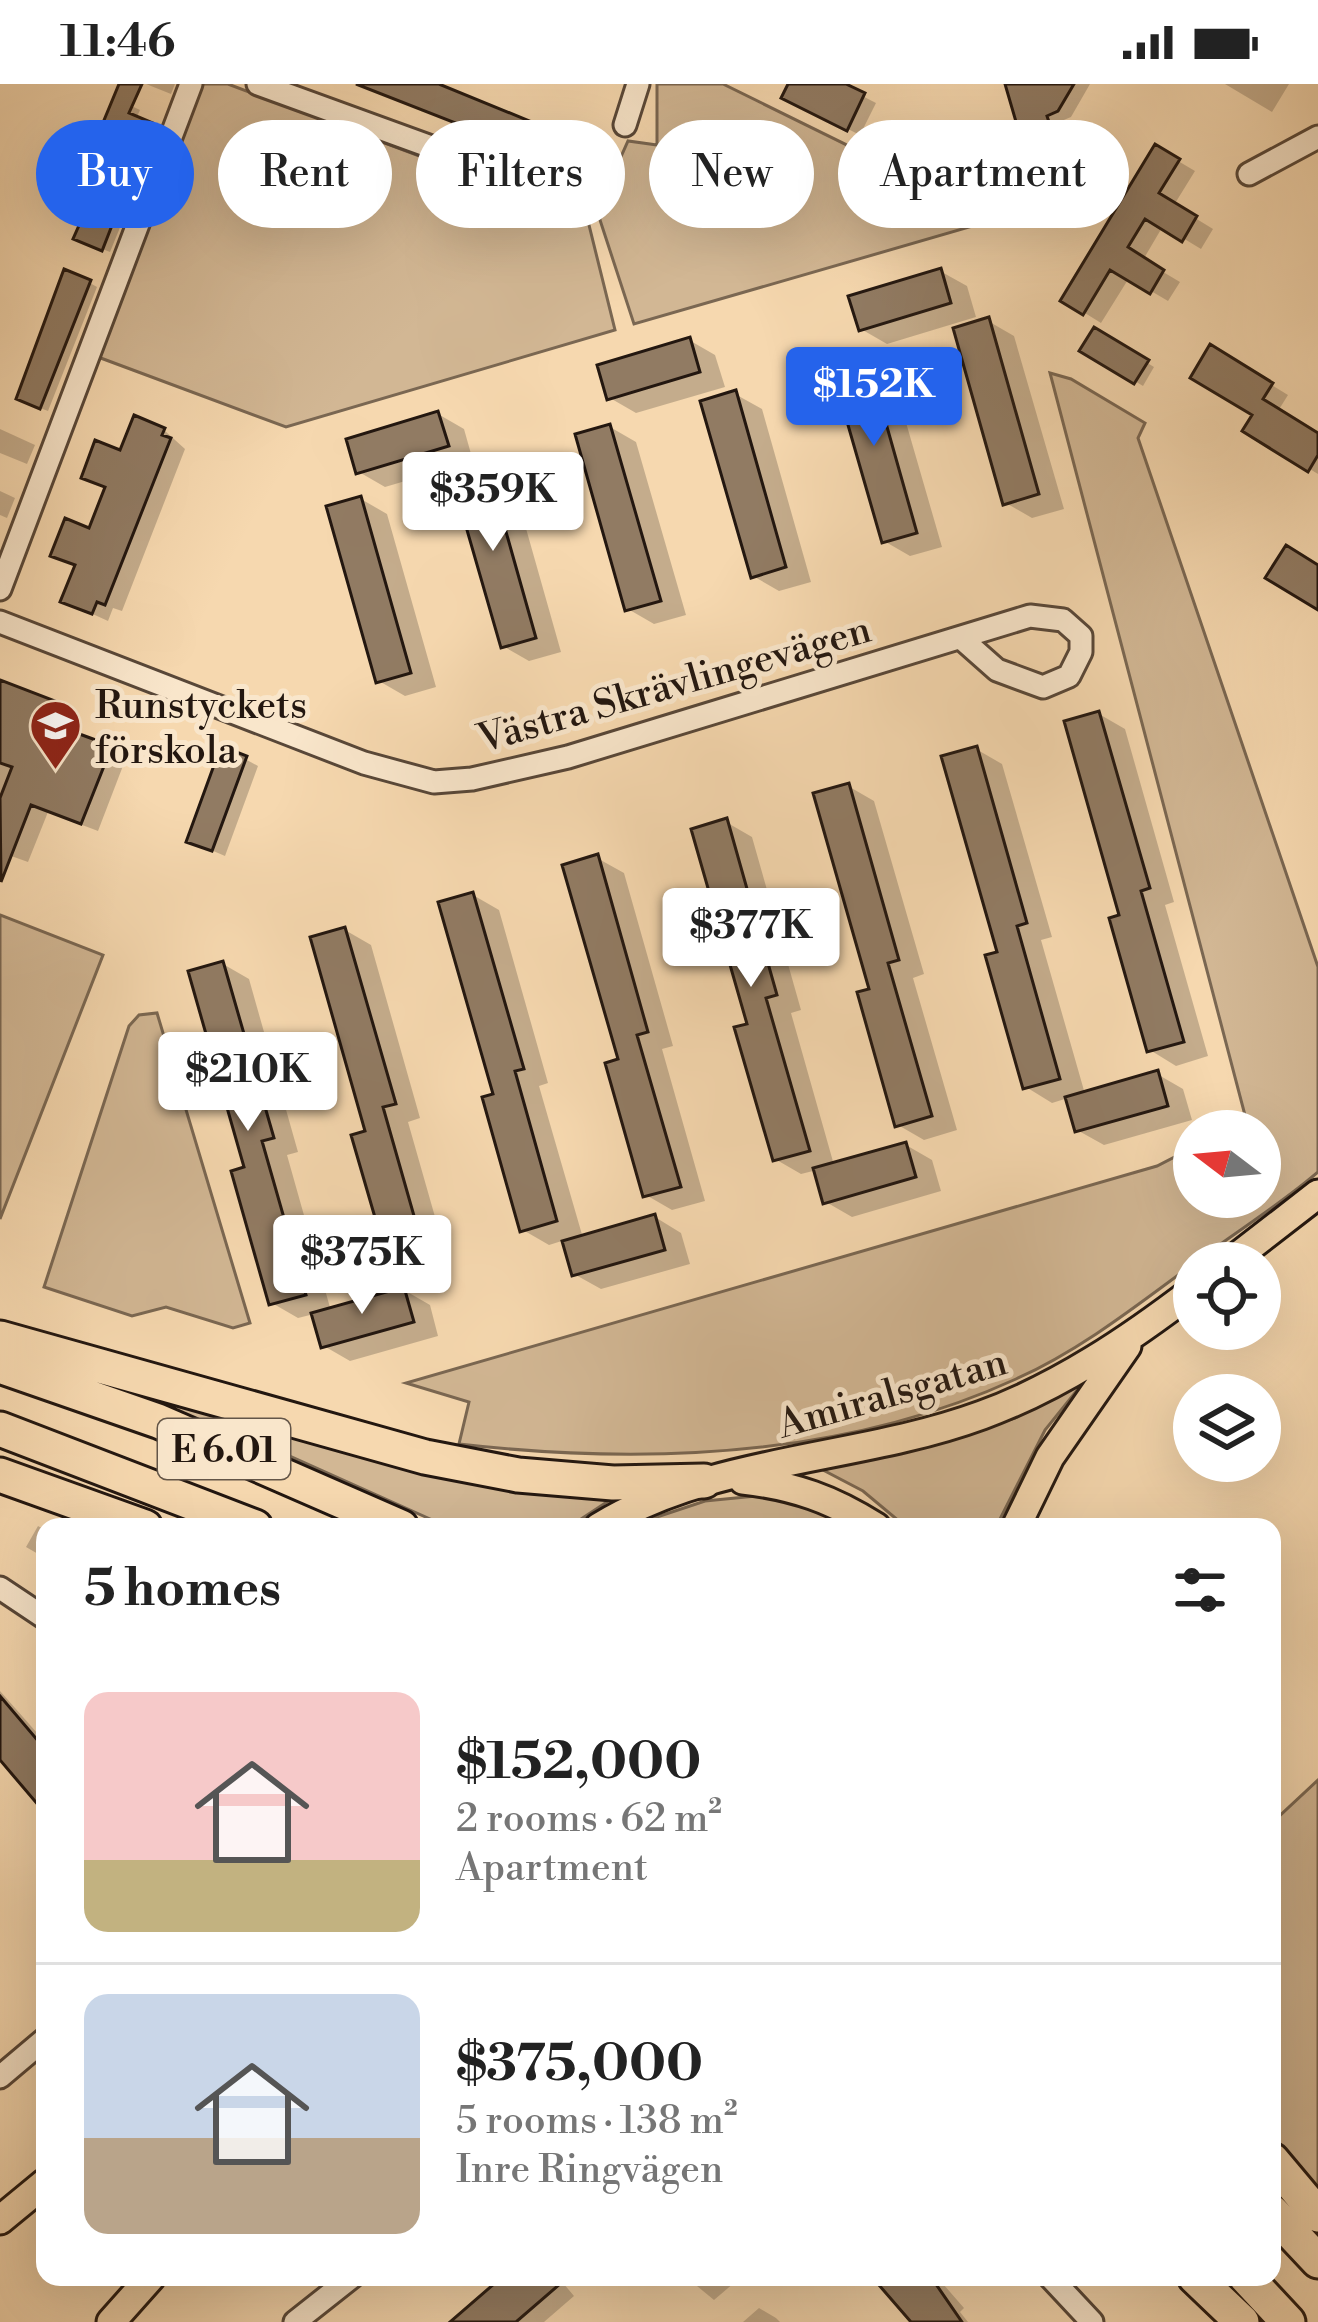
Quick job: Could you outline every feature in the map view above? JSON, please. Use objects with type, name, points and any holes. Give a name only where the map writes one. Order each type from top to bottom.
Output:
[{"type":"highway","points":[[0,1338],[44,1364],[425,1457],[518,1475],[613,1483],[716,1480]]},
{"type":"highway","name":"E 6.01","points":[[0,1366],[44,1364],[158,1421],[380,1518]]},
{"type":"highway","name":"E 6.01","points":[[11,1433],[232,1518]]},
{"type":"highway","points":[[4,1477],[120,1518]]},
{"type":"highway","points":[[1281,2171],[1318,2215]]},
{"type":"highway","points":[[1281,2222],[1318,2261]]},
{"type":"highway","points":[[1205,2286],[1243,2322]]},
{"type":"highway","points":[[1254,2286],[1288,2322]]},
{"type":"main road","points":[[1256,1242],[1318,1194]]},
{"type":"main road","name":"Amiralsgatan","points":[[614,1518],[649,1497],[980,1416],[1065,1376],[1173,1306]]},
{"type":"main road","name":"Amiralsgatan","points":[[1021,1518],[1080,1408],[1136,1333]]},
{"type":"main road","name":"Amiralsgatan","points":[[716,1480],[794,1486],[839,1503],[862,1518]]},
{"type":"main road","points":[[0,2221],[36,2191]]},
{"type":"main road","points":[[111,2322],[143,2286]]},
{"type":"street","points":[[0,589],[191,84]]},
{"type":"street","points":[[258,84],[416,141]]},
{"type":"street","points":[[625,125],[638,84]]},
{"type":"street","points":[[1250,174],[1318,137]]},
{"type":"street","name":"Västra Skrävlingevägen","points":[[0,622],[364,763],[434,782],[472,779],[568,758],[1030,616],[1050,616],[1081,636],[1081,652],[1069,676],[1043,687],[997,670],[962,639]]},
{"type":"street","points":[[0,1588],[36,1612]]},
{"type":"street","points":[[0,2078],[36,2047]]},
{"type":"street","points":[[296,2322],[341,2286]]},
{"type":"street","points":[[1058,2286],[1092,2322]]},
{"type":"shaded area","points":[[201,84],[228,84],[324,120],[218,120],[218,228],[392,228],[392,146],[416,155],[416,228],[590,228],[615,330],[286,427],[98,357],[147,228],[194,228],[194,120],[187,120]]},
{"type":"shaded area","points":[[657,84],[723,84],[796,120],[657,120]]},
{"type":"shaded area","points":[[814,129],[838,141],[838,228],[966,228],[634,324],[603,228],[625,228],[628,141],[649,144],[649,228],[814,228]]},
{"type":"shaded area","points":[[1050,373],[1071,379],[1145,423],[1138,438],[1318,967],[1318,1172],[1281,1201],[1281,1110],[1244,1110]]},
{"type":"shaded area","points":[[0,915],[103,955],[0,1219]]},
{"type":"shaded area","points":[[157,1013],[250,1323],[233,1328],[166,1307],[132,1316],[44,1287],[129,1026],[139,1015]]},
{"type":"shaded area","points":[[1173,1158],[1173,1218],[1258,1218],[1225,1242],[1173,1242],[1173,1280],[1041,1367],[950,1405],[882,1425],[813,1440],[671,1453],[599,1454],[459,1444],[469,1402],[406,1383]]},
{"type":"shaded area","points":[[0,1344],[619,1494],[583,1518],[428,1518],[258,1442]]},
{"type":"shaded area","points":[[1095,1368],[1045,1430],[1001,1518],[895,1518],[863,1491],[823,1470],[1015,1418]]},
{"type":"shaded area","points":[[756,1496],[807,1504],[836,1518],[654,1518],[705,1501]]},
{"type":"shaded area","points":[[1318,1780],[1318,2196],[1281,2149],[1281,1815]]},
{"type":"building","points":[[119,84],[142,84],[129,113],[146,120],[104,120]]},
{"type":"building","points":[[356,84],[439,84],[527,120],[448,120]]},
{"type":"building","points":[[788,84],[846,84],[865,93],[852,120],[838,120],[838,126],[781,98]]},
{"type":"building","points":[[1005,84],[1074,84],[1048,120],[1016,120]]},
{"type":"building","points":[[1155,144],[1180,159],[1159,193],[1197,216],[1182,242],[1145,219],[1128,247],[1164,270],[1150,294],[1110,270],[1083,315],[1060,301],[1104,228],[1129,228],[1129,187]]},
{"type":"building","points":[[78,228],[111,228],[102,251],[73,239]]},
{"type":"building","points":[[941,268],[951,303],[859,331],[848,296]]},
{"type":"building","points":[[64,269],[91,280],[40,409],[16,399]]},
{"type":"building","points":[[989,317],[1039,494],[1003,505],[953,328]]},
{"type":"building","points":[[1094,327],[1149,360],[1134,384],[1079,351]]},
{"type":"building","points":[[690,337],[700,372],[607,400],[597,365]]},
{"type":"building","points":[[1210,344],[1273,383],[1263,399],[1318,433],[1318,455],[1308,472],[1242,431],[1252,415],[1190,378]]},
{"type":"building","points":[[867,356],[917,533],[882,543],[831,366]]},
{"type":"building","points":[[736,390],[786,567],[751,578],[700,401]]},
{"type":"building","points":[[438,411],[449,446],[356,474],[346,439]]},
{"type":"building","points":[[134,415],[165,428],[162,435],[171,438],[105,605],[97,602],[92,614],[60,602],[75,565],[50,556],[65,518],[89,528],[105,487],[81,478],[95,440],[120,450]]},
{"type":"building","points":[[610,424],[661,601],[625,611],[575,434]]},
{"type":"building","points":[[486,461],[536,638],[501,648],[450,471]]},
{"type":"building","points":[[361,496],[411,673],[376,683],[326,506]]},
{"type":"building","points":[[1286,545],[1318,565],[1318,610],[1265,578]]},
{"type":"building","points":[[0,680],[63,704],[55,725],[112,746],[81,824],[31,805],[1,882],[0,798],[12,767],[0,763]]},
{"type":"building","points":[[1099,711],[1150,888],[1141,891],[1184,1042],[1147,1052],[1109,918],[1119,915],[1064,721]]},
{"type":"building","points":[[221,746],[247,756],[212,851],[186,842]]},
{"type":"building","points":[[977,746],[1027,923],[1017,926],[1060,1079],[1023,1089],[985,955],[997,952],[941,756]]},
{"type":"building","points":[[849,783],[899,960],[888,963],[932,1116],[895,1127],[857,992],[869,989],[813,793]]},
{"type":"building","points":[[727,818],[777,995],[766,998],[810,1151],[773,1161],[734,1027],[747,1024],[691,829]]},
{"type":"building","points":[[598,854],[648,1032],[637,1035],[681,1187],[643,1197],[605,1063],[618,1059],[562,865]]},
{"type":"building","points":[[473,892],[524,1069],[515,1071],[557,1221],[520,1232],[482,1097],[493,1094],[438,902]]},
{"type":"building","points":[[345,927],[396,1104],[383,1107],[426,1258],[390,1269],[351,1135],[365,1131],[310,937]]},
{"type":"building","points":[[223,961],[274,1138],[262,1141],[306,1295],[269,1305],[231,1171],[244,1167],[188,971]]},
{"type":"building","points":[[1158,1070],[1168,1106],[1075,1132],[1065,1097]]},
{"type":"building","points":[[906,1142],[916,1177],[823,1204],[813,1168]]},
{"type":"building","points":[[655,1214],[665,1250],[572,1276],[562,1241]]},
{"type":"building","points":[[404,1287],[414,1322],[321,1348],[311,1313]]},
{"type":"building","points":[[0,1696],[36,1738],[36,1802],[0,1760]]},
{"type":"building","points":[[492,2286],[558,2286],[516,2322],[450,2322]]},
{"type":"building","points":[[880,2286],[937,2286],[962,2322],[911,2322]]},
{"type":"place","name":"Runstyckets förskola","points":[[56,772]]}]
